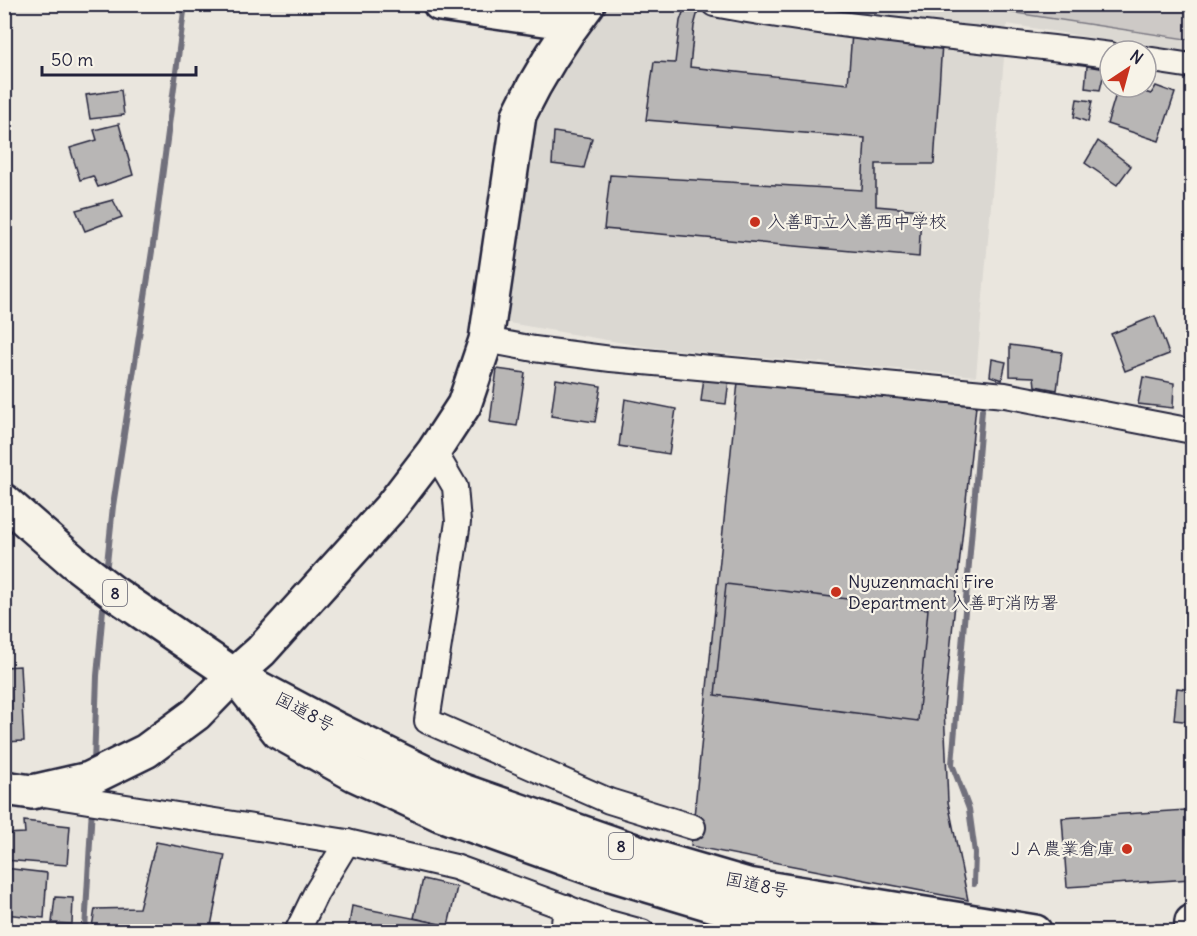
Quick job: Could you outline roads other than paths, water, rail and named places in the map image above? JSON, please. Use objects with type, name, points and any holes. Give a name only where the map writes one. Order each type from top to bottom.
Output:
[{"type":"main road","points":[[18,790],[90,779],[146,751],[196,714],[261,651],[391,507],[434,451],[464,405],[486,340],[519,115],[535,83],[581,14],[440,4]]},
{"type":"main road","name":"8","points":[[4,501],[75,563],[234,675]]},
{"type":"main road","name":"国道8号","points":[[234,675],[279,732],[354,774],[440,814],[594,869],[741,913],[857,932]]},
{"type":"main road","name":"国道8号","points":[[234,675],[459,790],[652,857],[748,885],[1035,932]]},
{"type":"main road","points":[[1191,932],[1192,922]]},
{"type":"street","points":[[714,4],[909,32],[1023,43],[1098,53]]},
{"type":"street","points":[[1158,61],[1192,66]]},
{"type":"street","points":[[486,340],[534,350],[611,359],[1005,395],[1192,431]]},
{"type":"street","points":[[434,451],[456,487],[458,522],[427,721],[609,801],[693,827]]},
{"type":"street","points":[[18,790],[347,842],[455,867],[602,921],[642,932]]},
{"type":"street","points":[[297,932],[316,893],[347,842]]},
{"type":"street","points":[[563,932],[566,907]]},
{"type":"waterway","points":[[106,573],[113,506],[154,238],[185,4]]},
{"type":"waterway","points":[[974,884],[975,853],[969,809],[952,764],[982,410]]},
{"type":"waterway","points":[[94,764],[97,676],[104,598]]},
{"type":"waterway","points":[[4,930],[85,930],[92,807]]},
{"type":"place","name":"入善町立入善西中学校","points":[[755,222]]},
{"type":"place","name":"Nyuzenmachi Fire Department 入善町消防署","points":[[836,592]]},
{"type":"place","name":"ＪＡ農業倉庫","points":[[1127,849]]}]
